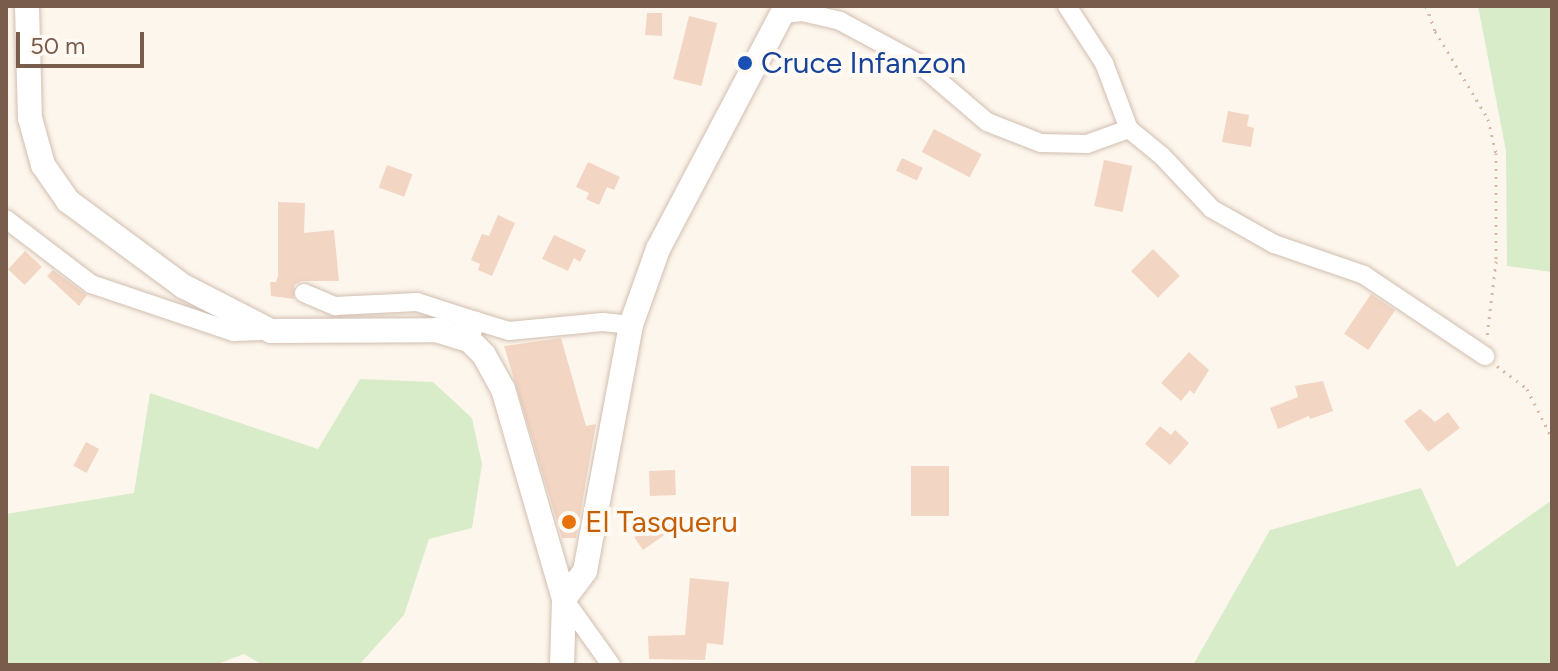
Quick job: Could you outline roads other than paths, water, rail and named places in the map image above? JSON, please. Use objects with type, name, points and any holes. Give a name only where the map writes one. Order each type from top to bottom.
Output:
[{"type":"street","points":[[27,6],[30,118],[43,165],[53,183],[68,201],[183,286],[271,331]]},
{"type":"street","points":[[1067,6],[1104,63],[1129,129],[1162,156],[1212,209],[1274,244],[1364,275],[1485,356]]},
{"type":"street","points":[[564,599],[585,571],[631,325],[658,249],[785,10],[840,21],[918,63],[987,122],[1041,143],[1087,144],[1129,129]]},
{"type":"street","points":[[6,219],[91,284],[234,332],[509,331],[603,322],[631,325]]},
{"type":"street","points":[[304,293],[335,306],[417,302],[473,331],[503,389],[564,599],[562,665]]},
{"type":"street","points":[[564,599],[611,665]]},
{"type":"place","name":"Cruce Infanzon","points":[[745,63]]},
{"type":"place","name":"El Tasqueru","points":[[569,522]]}]
